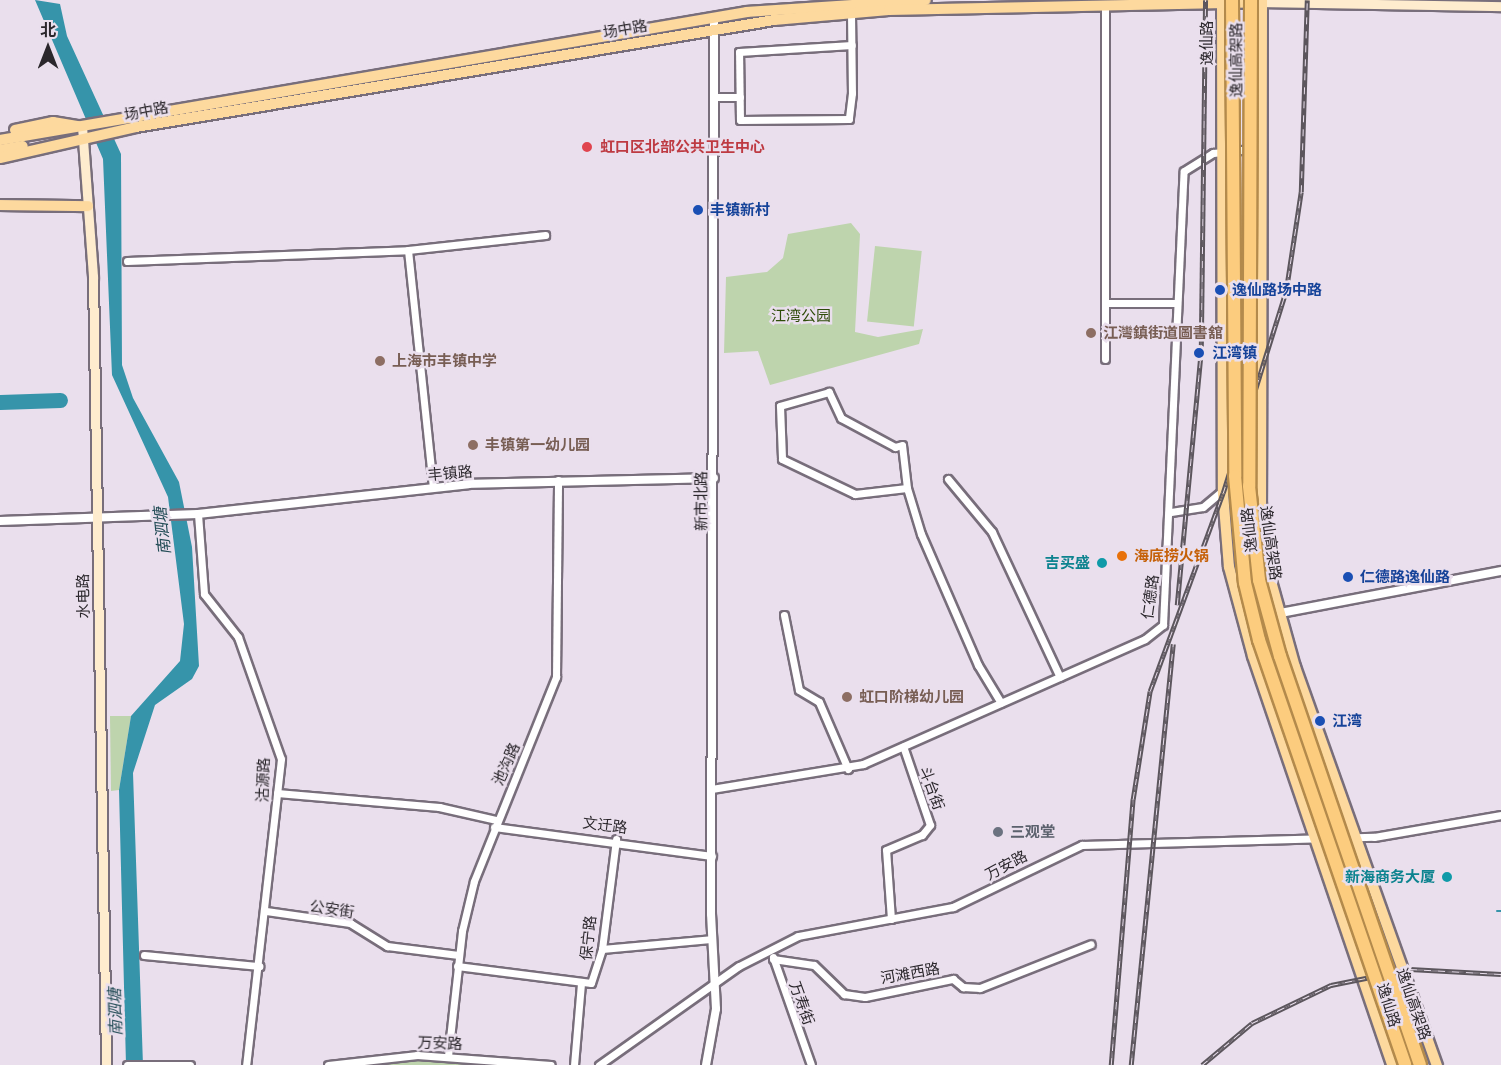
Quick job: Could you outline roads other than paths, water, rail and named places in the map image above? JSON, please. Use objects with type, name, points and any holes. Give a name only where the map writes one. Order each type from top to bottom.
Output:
[{"type":"highway","name":"逸仙高架路","points":[[1224,1],[1235,476],[1245,583],[1261,648],[1405,1065]]},
{"type":"highway","name":"逸仙高架路","points":[[1259,1],[1249,486],[1258,572],[1274,638],[1420,1065]]},
{"type":"main road","name":"场中路","points":[[0,140],[82,126],[134,122],[715,23],[926,0]]},
{"type":"main road","name":"逸仙路","points":[[1224,1],[1223,489],[1229,567],[1242,620],[1371,995],[1392,1065]]},
{"type":"main road","name":"场中路","points":[[715,23],[851,13],[1259,1]]},
{"type":"main road","name":"逸仙路","points":[[1259,1],[1261,503],[1279,613],[1404,985],[1437,1065]]},
{"type":"main road","points":[[1259,1],[1501,6]]},
{"type":"main road","name":"场中路","points":[[0,133],[53,122],[82,126]]},
{"type":"main road","name":"场中路","points":[[0,158],[98,136],[134,122]]},
{"type":"main road","name":"水电路","points":[[82,126],[88,206],[97,521],[106,1065]]},
{"type":"main road","name":"场中路","points":[[0,150],[41,149]]},
{"type":"main road","points":[[0,204],[88,206]]},
{"type":"main road","points":[[1371,995],[1383,979],[1404,985]]},
{"type":"street","points":[[1105,6],[1105,359]]},
{"type":"street","points":[[851,13],[852,45],[849,119],[740,120],[739,52],[852,45]]},
{"type":"street","name":"新市北路","points":[[706,1065],[714,983],[711,939],[715,23]]},
{"type":"street","points":[[715,97],[740,97]]},
{"type":"street","name":"仁德路","points":[[712,789],[848,769],[1145,639],[1163,625],[1171,512],[1176,303],[1184,171],[1222,151],[1260,148]]},
{"type":"street","points":[[128,261],[408,250],[545,235]]},
{"type":"street","points":[[408,250],[434,488]]},
{"type":"street","points":[[1105,303],[1176,303]]},
{"type":"street","points":[[907,488],[855,494],[782,459],[780,406],[830,393],[841,418],[895,447],[902,445],[907,488],[968,643],[1001,703]]},
{"type":"street","name":"丰镇路","points":[[97,521],[194,515],[434,488],[558,480],[714,478]]},
{"type":"street","points":[[948,479],[993,532],[1060,677]]},
{"type":"street","name":"池沟路","points":[[448,1056],[458,955],[469,900],[495,824],[556,677],[558,480]]},
{"type":"street","points":[[1171,512],[1203,507],[1223,489]]},
{"type":"street","name":"沽源路","points":[[194,515],[204,594],[238,637],[281,759],[266,911],[246,1065]]},
{"type":"street","points":[[0,520],[97,521]]},
{"type":"street","points":[[1242,620],[1501,571]]},
{"type":"street","points":[[784,615],[800,690],[819,702],[848,769]]},
{"type":"street","name":"斗台街","points":[[891,920],[885,849],[922,835],[930,825],[903,746]]},
{"type":"street","name":"文迁路","points":[[277,793],[439,807],[495,824],[616,839],[712,856]]},
{"type":"street","name":"万安路","points":[[599,1065],[714,983],[771,950],[813,932],[891,920],[953,906],[1082,845],[1354,838],[1501,815]]},
{"type":"street","name":"保宁路","points":[[581,984],[597,978],[616,839]]},
{"type":"street","name":"公安街","points":[[266,911],[350,923],[387,946],[458,955]]},
{"type":"street","points":[[602,949],[711,939]]},
{"type":"street","name":"河滩西路","points":[[773,959],[814,965],[844,994],[865,997],[953,979],[963,987],[980,988],[1091,944]]},
{"type":"street","name":"万寿街","points":[[771,950],[811,1065]]},
{"type":"street","points":[[144,955],[259,966]]},
{"type":"street","points":[[457,966],[581,984],[574,1065]]},
{"type":"street","name":"万安路","points":[[328,1065],[448,1056],[551,1065]]},
{"type":"street","points":[[127,1065],[190,1065]]},
{"type":"water","points":[[35,0],[60,4],[67,36],[121,154],[122,365],[133,398],[179,482],[192,547],[199,666],[192,679],[155,705],[133,773],[143,1065],[126,1065],[119,790],[131,716],[180,661],[184,624],[168,497],[112,375],[103,159]]},
{"type":"waterway","points":[[0,402],[60,400]]},
{"type":"railway","points":[[1177,605],[1201,352],[1205,0]]},
{"type":"railway","points":[[1111,1065],[1133,799],[1150,691],[1223,493],[1286,291],[1301,192],[1307,0]]},
{"type":"railway","points":[[1131,1065],[1173,644]]},
{"type":"railway","points":[[1202,1065],[1252,1023],[1331,985],[1410,969],[1501,974]]},
{"type":"place","name":"虹口区北部公共卫生中心","points":[[587,147]]},
{"type":"place","name":"丰镇新村","points":[[698,210]]},
{"type":"place","name":"逸仙路场中路","points":[[1220,290]]},
{"type":"place","name":"江灣鎮街道圖書舘","points":[[1091,333]]},
{"type":"place","name":"江湾镇","points":[[1199,353]]},
{"type":"place","name":"上海市丰镇中学","points":[[380,361]]},
{"type":"place","name":"丰镇第一幼儿园","points":[[473,445]]},
{"type":"place","name":"海底捞火锅","points":[[1122,556]]},
{"type":"place","name":"吉买盛","points":[[1102,563]]},
{"type":"place","name":"仁德路逸仙路","points":[[1348,577]]},
{"type":"place","name":"虹口阶梯幼儿园","points":[[847,697]]},
{"type":"place","name":"江湾","points":[[1320,721]]},
{"type":"place","name":"三观堂","points":[[998,832]]},
{"type":"place","name":"新海商务大厦","points":[[1447,877]]},
{"type":"park label","name":"江湾公园","points":[[801,316]]},
{"type":"water label","name":"南泗塘","points":[[162,531]]},
{"type":"water label","name":"南泗塘","points":[[115,1012]]}]
